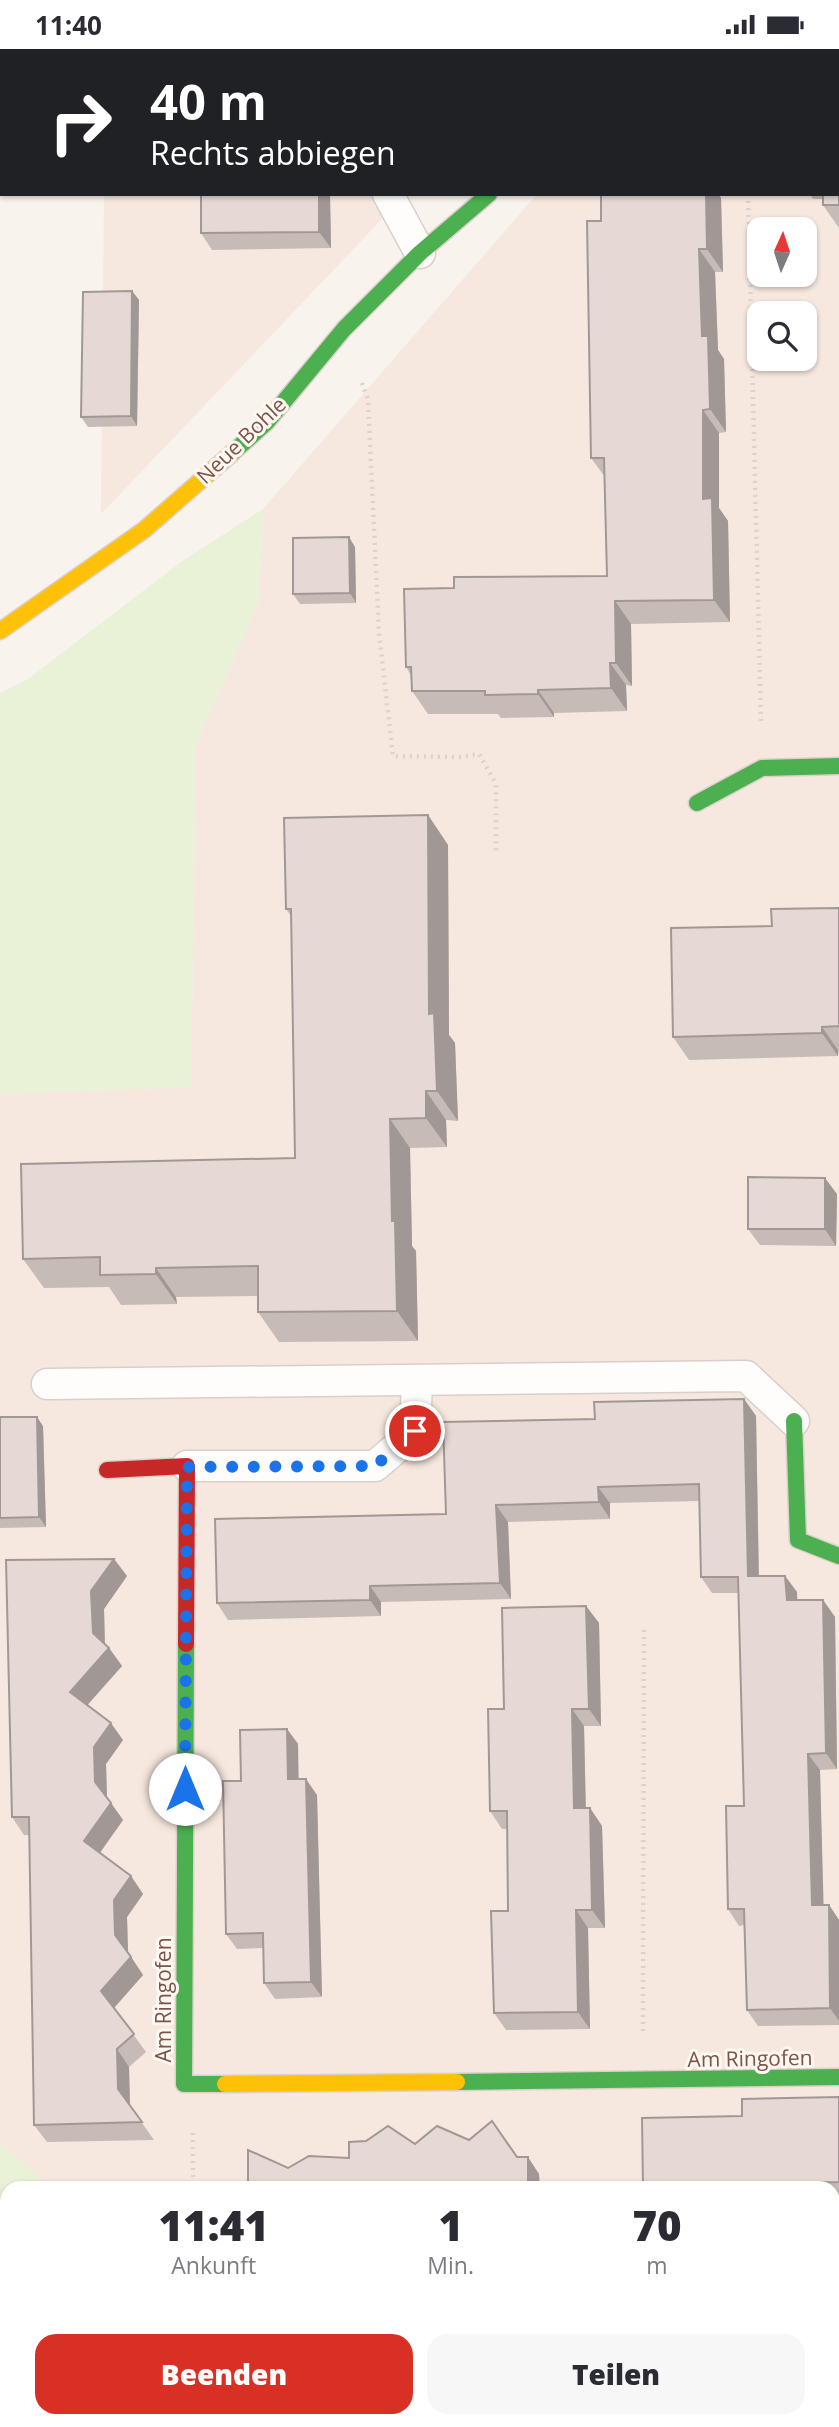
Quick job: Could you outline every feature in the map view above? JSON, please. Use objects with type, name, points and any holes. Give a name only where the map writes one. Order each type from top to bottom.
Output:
[{"type":"street","name":"Neue Bohle","points":[[0,631],[144,530],[267,422],[344,329],[420,253],[487,196]]},
{"type":"street","points":[[697,803],[762,768],[839,765]]},
{"type":"street","points":[[794,1420],[798,1540],[839,1556]]},
{"type":"street","points":[[107,1470],[187,1467]]},
{"type":"street","name":"Am Ringofen","points":[[187,1467],[184,2084],[839,2077]]},
{"type":"lane","points":[[389,196],[420,253]]},
{"type":"lane","points":[[47,1384],[746,1376],[794,1420]]},
{"type":"lane","points":[[187,1467],[375,1466],[415,1431],[417,1381]]},
{"type":"path","points":[[748,196],[762,768]]},
{"type":"path","points":[[344,329],[368,400],[379,633],[393,756],[447,758],[479,754],[496,785],[496,852]]},
{"type":"path","points":[[642,2081],[644,1626]]},
{"type":"shaded area","points":[[104,196],[404,196],[101,514]]},
{"type":"shaded area","points":[[535,196],[839,196],[839,2181],[44,2181],[0,2144],[0,1094],[191,1087],[196,744],[259,601],[263,509]]},
{"type":"green space","points":[[263,509],[259,601],[196,744],[191,1087],[0,1094],[0,693],[28,679],[181,562]]},
{"type":"green space","points":[[0,2144],[44,2181],[0,2181]]},
{"type":"building","points":[[201,196],[319,196],[319,232],[201,233]]},
{"type":"building","points":[[601,196],[706,196],[707,249],[699,249],[702,336],[708,336],[710,409],[703,410],[703,499],[712,498],[714,600],[615,601],[616,663],[610,663],[611,688],[485,695],[485,691],[412,691],[411,667],[406,667],[404,589],[454,588],[454,577],[607,576],[604,458],[591,458],[587,221],[601,221]]},
{"type":"building","points":[[823,196],[839,196],[839,205],[823,205]]},
{"type":"building","points":[[132,291],[131,416],[81,417],[83,292]]},
{"type":"building","points":[[349,537],[350,593],[293,594],[293,538]]},
{"type":"building","points":[[428,815],[429,1014],[434,1013],[437,1091],[426,1091],[426,1118],[390,1119],[397,1311],[258,1312],[258,1266],[156,1268],[156,1274],[100,1275],[100,1257],[23,1259],[21,1164],[295,1158],[291,909],[286,909],[284,818]]},
{"type":"building","points":[[839,908],[839,1026],[822,1027],[822,1033],[673,1037],[671,928],[772,926],[771,909]]},
{"type":"building","points":[[748,1177],[825,1178],[825,1229],[748,1229]]},
{"type":"building","points":[[744,1399],[748,1576],[785,1576],[787,1600],[823,1600],[826,1753],[808,1754],[812,1905],[829,1905],[830,2008],[747,2010],[744,1909],[728,1909],[726,1806],[744,1806],[738,1577],[701,1577],[699,1484],[598,1487],[599,1502],[496,1505],[500,1583],[370,1586],[370,1600],[217,1603],[215,1519],[446,1514],[443,1422],[595,1419],[594,1402]]},
{"type":"building","points":[[0,1417],[37,1417],[39,1517],[0,1518]]},
{"type":"building","points":[[114,1559],[91,1591],[93,1633],[109,1648],[70,1692],[111,1723],[94,1747],[95,1782],[111,1803],[84,1841],[131,1876],[114,1900],[115,1935],[131,1957],[101,1991],[134,2034],[117,2049],[118,2089],[142,2122],[34,2125],[29,1817],[12,1817],[6,1560]]},
{"type":"building","points":[[586,1606],[589,1709],[572,1709],[574,1808],[590,1808],[592,1910],[576,1910],[578,2012],[494,2013],[491,1911],[508,1911],[507,1811],[490,1811],[488,1709],[504,1709],[502,1608]]},
{"type":"building","points":[[287,1729],[288,1779],[306,1779],[311,1982],[264,1983],[263,1933],[226,1934],[223,1781],[241,1781],[240,1730]]},
{"type":"building","points":[[839,2097],[839,2181],[643,2181],[642,2118],[742,2116],[742,2099]]},
{"type":"building","points":[[492,2121],[517,2157],[528,2157],[528,2181],[248,2181],[248,2150],[288,2168],[309,2156],[349,2158],[349,2142],[366,2141],[388,2126],[415,2144],[437,2126],[469,2140]]},
{"type":"traffic: fast","points":[[231,454],[267,422],[344,329],[420,253],[487,196]]},
{"type":"traffic: fast","points":[[697,803],[762,768],[839,766]]},
{"type":"traffic: fast","points":[[794,1421],[798,1540],[839,1556]]},
{"type":"traffic: fast","points":[[186,1644],[184,2084],[225,2084]]},
{"type":"traffic: fast","points":[[457,2082],[839,2077]]},
{"type":"traffic: slow","points":[[0,631],[144,530],[231,454]]},
{"type":"traffic: slow","points":[[225,2084],[457,2082]]},
{"type":"traffic: jam","points":[[107,1470],[187,1466],[186,1644]]},
{"type":"route","points":[[185,1789],[187,1467],[375,1466],[415,1431]]}]
